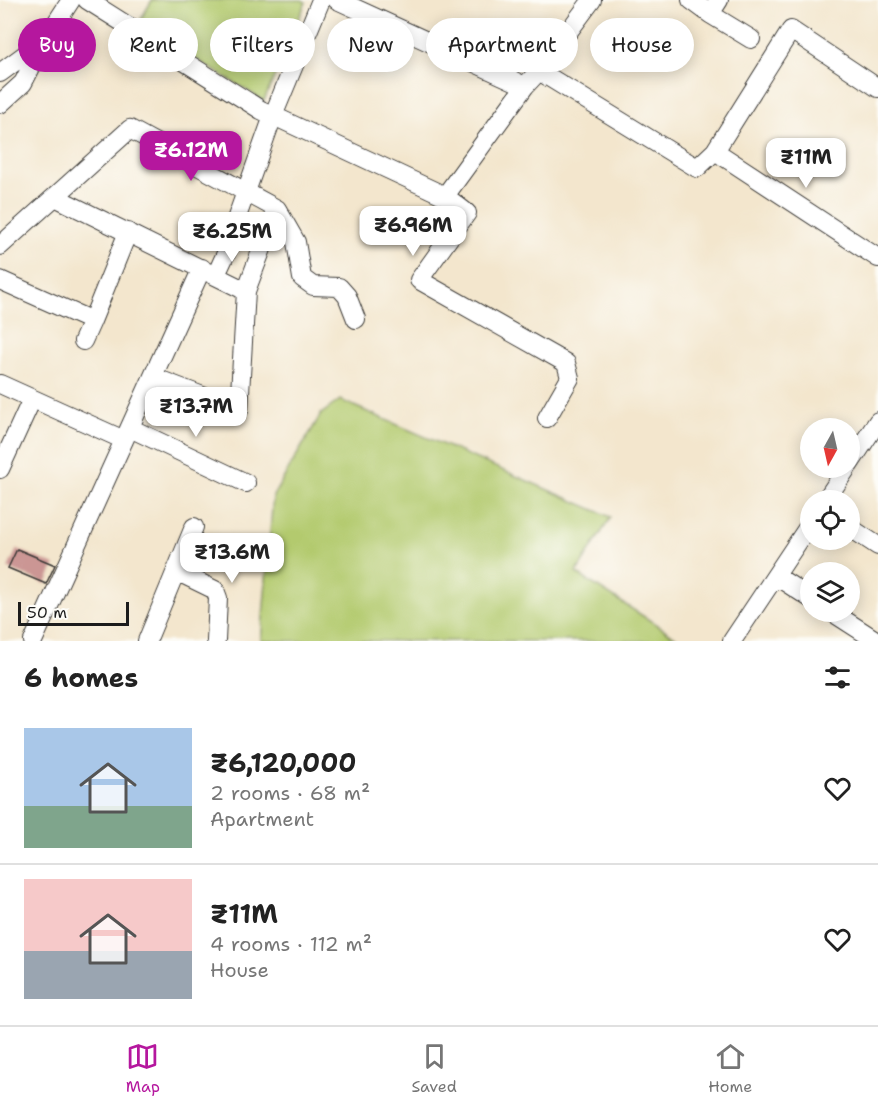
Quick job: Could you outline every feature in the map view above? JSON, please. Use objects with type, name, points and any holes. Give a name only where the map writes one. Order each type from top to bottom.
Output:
[{"type":"street","points":[[59,18],[71,0]]},
{"type":"street","points":[[87,0],[273,116],[445,195],[467,213],[419,280],[566,363],[570,378],[547,418]]},
{"type":"street","points":[[33,641],[153,377],[209,272],[234,236],[231,231],[273,116],[321,0]]},
{"type":"street","points":[[338,0],[525,86]]},
{"type":"street","points":[[578,19],[592,0]]},
{"type":"street","points":[[691,0],[715,7],[751,39]]},
{"type":"street","points":[[541,72],[697,168],[715,151],[791,30],[878,88]]},
{"type":"street","points":[[0,73],[18,60]]},
{"type":"street","points":[[0,104],[23,83],[29,72]]},
{"type":"street","points":[[445,195],[525,86],[538,72]]},
{"type":"street","points":[[0,246],[130,129],[277,209],[296,242],[302,278],[313,286],[339,287],[347,296],[356,319]]},
{"type":"street","points":[[715,151],[878,258]]},
{"type":"street","points":[[55,197],[246,291]]},
{"type":"street","points":[[153,377],[239,410],[246,291],[277,209]]},
{"type":"street","points":[[83,341],[128,232]]},
{"type":"street","points":[[0,280],[92,321]]},
{"type":"street","points":[[0,384],[32,399],[127,434],[246,483]]},
{"type":"street","points":[[0,469],[32,399]]},
{"type":"street","points":[[860,452],[875,434]]},
{"type":"street","points":[[147,641],[194,527]]},
{"type":"street","points":[[860,534],[878,546]]},
{"type":"street","points":[[732,641],[800,539]]},
{"type":"street","points":[[176,571],[215,590],[218,598],[216,641]]},
{"type":"street","points":[[776,576],[800,592]]},
{"type":"street","points":[[848,622],[878,641]]},
{"type":"green space","points":[[152,0],[302,0],[306,2],[299,18],[210,18],[210,68],[198,61],[198,18],[142,18]]},
{"type":"green space","points":[[217,72],[276,72],[264,101]]},
{"type":"green space","points":[[340,400],[611,517],[576,573],[682,641],[261,641],[273,496],[321,414]]},
{"type":"building","points":[[17,549],[55,565],[46,584],[8,568]]}]
